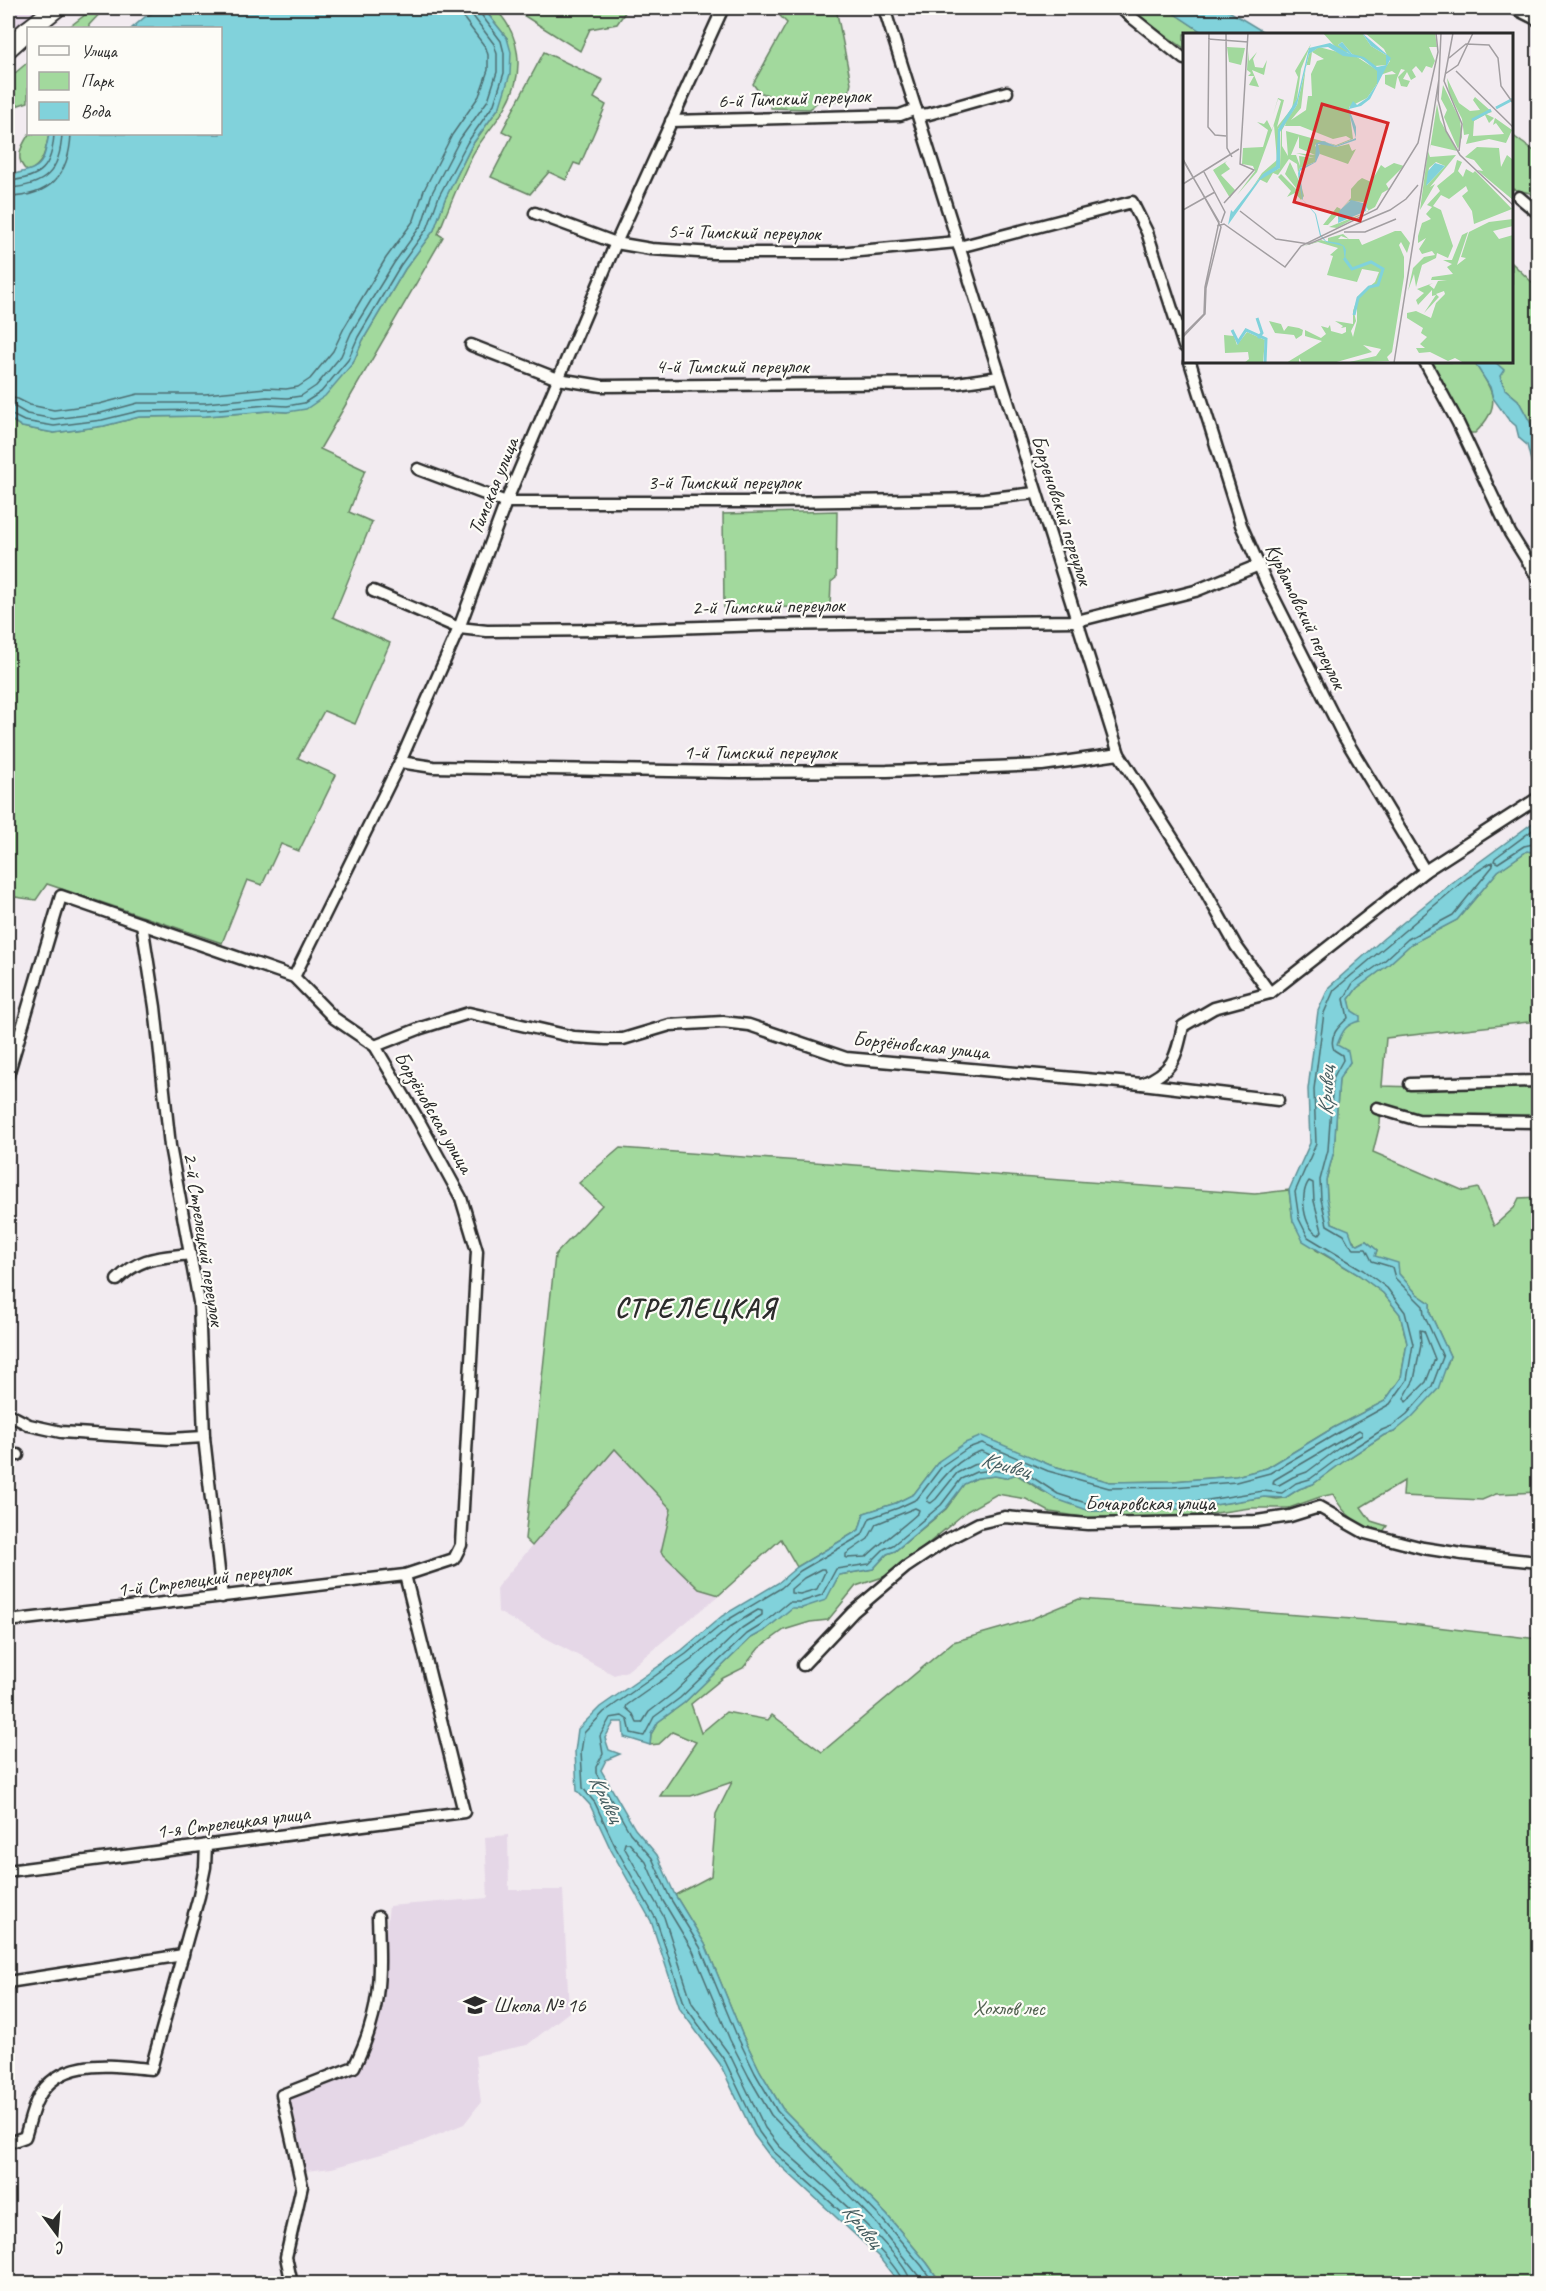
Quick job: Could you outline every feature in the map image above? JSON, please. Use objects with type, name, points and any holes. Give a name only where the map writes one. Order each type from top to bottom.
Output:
[{"type":"main road","points":[[32,27],[56,8]]},
{"type":"main road","points":[[8,48],[27,31]]},
{"type":"street","name":"Тимская улица","points":[[294,977],[400,762],[459,628],[506,502],[616,243],[723,8]]},
{"type":"street","name":"Борзеновский переулок","points":[[884,8],[1119,754],[1198,878],[1236,946],[1270,993]]},
{"type":"street","points":[[1120,8],[1183,57]]},
{"type":"street","points":[[1514,8],[1539,20]]},
{"type":"street","name":"6-й Тимский переулок","points":[[671,121],[917,112],[929,114],[1008,92]]},
{"type":"street","points":[[1519,196],[1539,213]]},
{"type":"street","points":[[958,244],[1132,202],[1147,232],[1183,340]]},
{"type":"street","name":"5-й Тимский переулок","points":[[536,213],[616,243],[651,249],[693,252],[838,254],[958,244]]},
{"type":"street","name":"4-й Тимский переулок","points":[[471,345],[558,379],[614,386],[957,383],[999,377]]},
{"type":"street","name":"Курбатовский переулок","points":[[1190,363],[1241,525],[1259,565],[1343,735],[1425,872]]},
{"type":"street","points":[[1426,363],[1458,423],[1510,533],[1539,578]]},
{"type":"street","name":"3-й Тимский переулок","points":[[418,470],[506,502],[984,499],[1035,493]]},
{"type":"street","name":"2-й Тимский переулок","points":[[373,591],[459,628],[487,631],[1077,621],[1195,591],[1259,565]]},
{"type":"street","name":"1-й Тимский переулок","points":[[400,762],[433,767],[731,772],[876,771],[1042,765],[1119,754]]},
{"type":"street","points":[[1142,1084],[1157,1078],[1170,1068],[1183,1026],[1214,1008],[1270,993],[1425,872],[1539,798]]},
{"type":"street","points":[[8,1075],[60,896],[294,977],[334,1018],[375,1046]]},
{"type":"street","name":"2-й Стрелецкий переулок","points":[[142,924],[155,1007],[170,1146],[199,1302],[204,1437],[222,1597]]},
{"type":"street","name":"Борзёновская улица","points":[[405,1575],[454,1559],[461,1545],[477,1251],[461,1198],[375,1046],[469,1013],[574,1037],[606,1039],[623,1039],[670,1025],[723,1022],[749,1025],[846,1058],[1142,1084],[1278,1100]]},
{"type":"street","points":[[1410,1084],[1539,1081]]},
{"type":"street","points":[[1377,1108],[1418,1120],[1539,1122]]},
{"type":"street","points":[[117,1280],[129,1268],[142,1261],[190,1254]]},
{"type":"street","points":[[8,1414],[29,1425],[61,1432],[170,1439],[204,1437]]},
{"type":"street","name":"Бочаровская улица","points":[[803,1665],[853,1612],[906,1567],[948,1539],[979,1523],[1005,1517],[1088,1524],[1257,1521],[1290,1516],[1319,1507],[1365,1533],[1412,1545],[1462,1554],[1539,1562]]},
{"type":"street","name":"1-й Стрелецкий переулок","points":[[8,1621],[405,1575]]},
{"type":"street","name":"1-я Стрелецкая улица","points":[[8,1871],[464,1812],[405,1575]]},
{"type":"street","points":[[8,2144],[25,2137],[38,2098],[51,2080],[67,2071],[96,2066],[151,2069],[205,1867],[206,1845]]},
{"type":"street","points":[[292,2283],[286,2257],[303,2186],[282,2095],[354,2067],[367,2041],[379,1992],[378,1917]]},
{"type":"street","points":[[8,1982],[183,1955]]},
{"type":"shaded area","points":[[8,8],[40,8],[8,35]]},
{"type":"shaded area","points":[[615,1449],[781,1539],[719,1595],[627,1671],[614,1675],[498,1612],[497,1587]]},
{"type":"shaded area","name":"Школа № 16","points":[[508,1835],[509,1890],[563,1890],[569,2012],[527,2045],[475,2056],[481,2102],[464,2124],[413,2145],[332,2168],[306,2171],[290,2096],[357,2068],[366,2052],[375,2025],[389,1906],[488,1898],[485,1837]]},
{"type":"green space","points":[[94,8],[105,8],[89,27],[69,27]]},
{"type":"green space","points":[[483,8],[494,8],[510,29],[515,41],[518,66],[513,92],[468,164],[438,234],[443,237],[320,449],[365,470],[349,512],[372,522],[333,617],[390,643],[355,724],[324,711],[298,758],[336,775],[299,851],[281,844],[262,885],[247,880],[222,943],[47,884],[36,900],[8,896],[8,418],[22,427],[54,433],[104,426],[139,417],[287,412],[353,363],[363,340],[405,269],[434,230],[445,199],[472,145],[500,106],[507,38]]},
{"type":"green space","points":[[515,8],[628,8],[617,24],[590,29],[580,51]]},
{"type":"green space","points":[[785,8],[836,8],[851,83],[849,93],[836,101],[817,102],[810,109],[771,108],[768,95],[759,92],[753,84],[787,23],[780,16]]},
{"type":"green space","points":[[1126,8],[1166,8],[1204,33],[1183,33],[1183,47]]},
{"type":"green space","points":[[544,52],[603,80],[594,98],[606,105],[580,165],[574,163],[566,180],[549,172],[530,194],[491,177],[512,136],[502,131]]},
{"type":"green space","points":[[27,63],[27,102],[16,106],[8,115],[8,79]]},
{"type":"green space","points":[[28,135],[49,135],[41,161],[28,172],[20,158],[23,144]]},
{"type":"green space","points":[[1513,136],[1538,154],[1538,203],[1530,193],[1513,189]]},
{"type":"green space","points":[[1513,264],[1538,288],[1538,437],[1518,400],[1505,389],[1495,363],[1513,363]]},
{"type":"green space","points":[[1429,363],[1475,363],[1486,381],[1492,398],[1490,414],[1475,433],[1466,433]]},
{"type":"green space","points":[[837,511],[836,578],[831,582],[830,606],[724,609],[723,514]]},
{"type":"green space","name":"Хохлов лес","points":[[1538,847],[1538,1021],[1386,1038],[1382,1086],[1538,1086],[1538,1118],[1420,1116],[1381,1103],[1380,1124],[1373,1152],[1464,1191],[1478,1188],[1494,1226],[1514,1208],[1519,1198],[1538,1197],[1538,1492],[1496,1494],[1482,1500],[1403,1496],[1404,1481],[1361,1507],[1371,1521],[1387,1526],[1382,1533],[1353,1519],[1342,1509],[1333,1494],[1289,1508],[1250,1508],[1181,1518],[1096,1519],[1050,1512],[1026,1499],[997,1494],[967,1511],[892,1574],[856,1586],[828,1620],[810,1622],[784,1630],[759,1648],[743,1668],[723,1678],[691,1704],[701,1733],[726,1712],[768,1720],[772,1715],[822,1752],[953,1642],[1029,1620],[1079,1599],[1394,1622],[1538,1639],[1538,2283],[941,2283],[887,2215],[782,2108],[760,2071],[742,2034],[705,1944],[675,1895],[711,1876],[716,1814],[732,1782],[691,1796],[660,1796],[696,1742],[672,1732],[659,1744],[650,1745],[651,1734],[658,1722],[684,1703],[751,1638],[764,1631],[792,1607],[802,1608],[832,1588],[839,1575],[873,1569],[887,1554],[895,1551],[946,1509],[964,1484],[977,1478],[995,1476],[1005,1478],[1016,1474],[1042,1491],[1090,1511],[1142,1512],[1202,1507],[1264,1497],[1277,1499],[1285,1498],[1313,1484],[1384,1435],[1394,1432],[1446,1368],[1450,1356],[1430,1313],[1430,1303],[1417,1294],[1399,1274],[1375,1256],[1377,1250],[1366,1241],[1358,1245],[1339,1226],[1332,1223],[1326,1180],[1334,1151],[1339,1078],[1350,1062],[1337,1045],[1342,1030],[1353,1022],[1349,999],[1357,988],[1411,944],[1457,920],[1498,871],[1527,851],[1532,852]]},
{"type":"green space","points":[[620,1148],[1255,1194],[1289,1190],[1293,1221],[1316,1250],[1359,1275],[1383,1293],[1400,1314],[1407,1343],[1401,1378],[1385,1401],[1333,1428],[1267,1468],[1236,1476],[1173,1481],[1110,1482],[1050,1465],[981,1437],[939,1461],[914,1494],[896,1503],[864,1513],[859,1530],[797,1567],[781,1539],[719,1595],[699,1589],[661,1552],[671,1509],[615,1449],[532,1546],[525,1539],[555,1255],[602,1205],[579,1183]]},
{"type":"water","points":[[163,8],[483,8],[507,38],[511,52],[510,74],[500,106],[472,145],[445,199],[434,230],[405,269],[363,340],[353,363],[325,396],[306,409],[287,412],[139,417],[104,426],[54,433],[22,427],[8,418],[8,175],[28,171],[39,165],[49,135],[222,135],[222,27],[133,27],[145,17]]},
{"type":"water","points":[[1166,8],[1224,8],[1265,33],[1204,33]]},
{"type":"water","points":[[1475,363],[1496,363],[1504,370],[1500,376],[1505,389],[1518,400],[1538,437],[1538,489],[1527,445],[1519,438],[1516,426],[1493,398],[1490,387]]},
{"type":"water","name":"Кривец","points":[[1538,819],[1538,847],[1532,852],[1527,851],[1498,871],[1457,920],[1411,944],[1357,988],[1349,999],[1352,1011],[1360,1016],[1360,1021],[1345,1029],[1337,1045],[1348,1051],[1350,1062],[1339,1079],[1334,1151],[1326,1180],[1332,1223],[1349,1230],[1353,1241],[1358,1245],[1366,1241],[1377,1250],[1375,1256],[1398,1263],[1399,1274],[1417,1294],[1430,1303],[1430,1313],[1450,1356],[1438,1389],[1411,1418],[1394,1432],[1384,1435],[1313,1484],[1285,1498],[1264,1497],[1202,1507],[1142,1512],[1090,1511],[1056,1499],[1017,1474],[1005,1478],[995,1476],[977,1478],[964,1484],[946,1508],[895,1551],[887,1554],[873,1569],[839,1575],[826,1600],[802,1608],[792,1608],[764,1631],[751,1638],[684,1703],[658,1722],[651,1734],[650,1745],[624,1737],[623,1722],[614,1722],[605,1738],[609,1750],[620,1754],[606,1760],[601,1770],[635,1829],[657,1855],[675,1895],[705,1944],[742,2034],[782,2108],[887,2215],[941,2283],[899,2283],[878,2256],[769,2155],[754,2135],[720,2064],[680,2009],[651,1921],[611,1850],[590,1805],[577,1791],[575,1752],[578,1729],[600,1707],[682,1650],[722,1616],[778,1583],[797,1567],[859,1530],[864,1513],[896,1503],[914,1494],[939,1461],[965,1443],[982,1436],[1050,1465],[1110,1482],[1173,1481],[1236,1476],[1267,1468],[1333,1428],[1385,1401],[1401,1378],[1407,1343],[1400,1314],[1383,1293],[1359,1275],[1303,1241],[1293,1221],[1289,1190],[1310,1143],[1308,1089],[1318,1011],[1329,987],[1384,938],[1463,874]]},
{"type":"place","name":"Школа № 16","points":[[475,2005]]},
{"type":"district","name":"СТРЕЛЕЦКАЯ","points":[[696,1308]]}]
